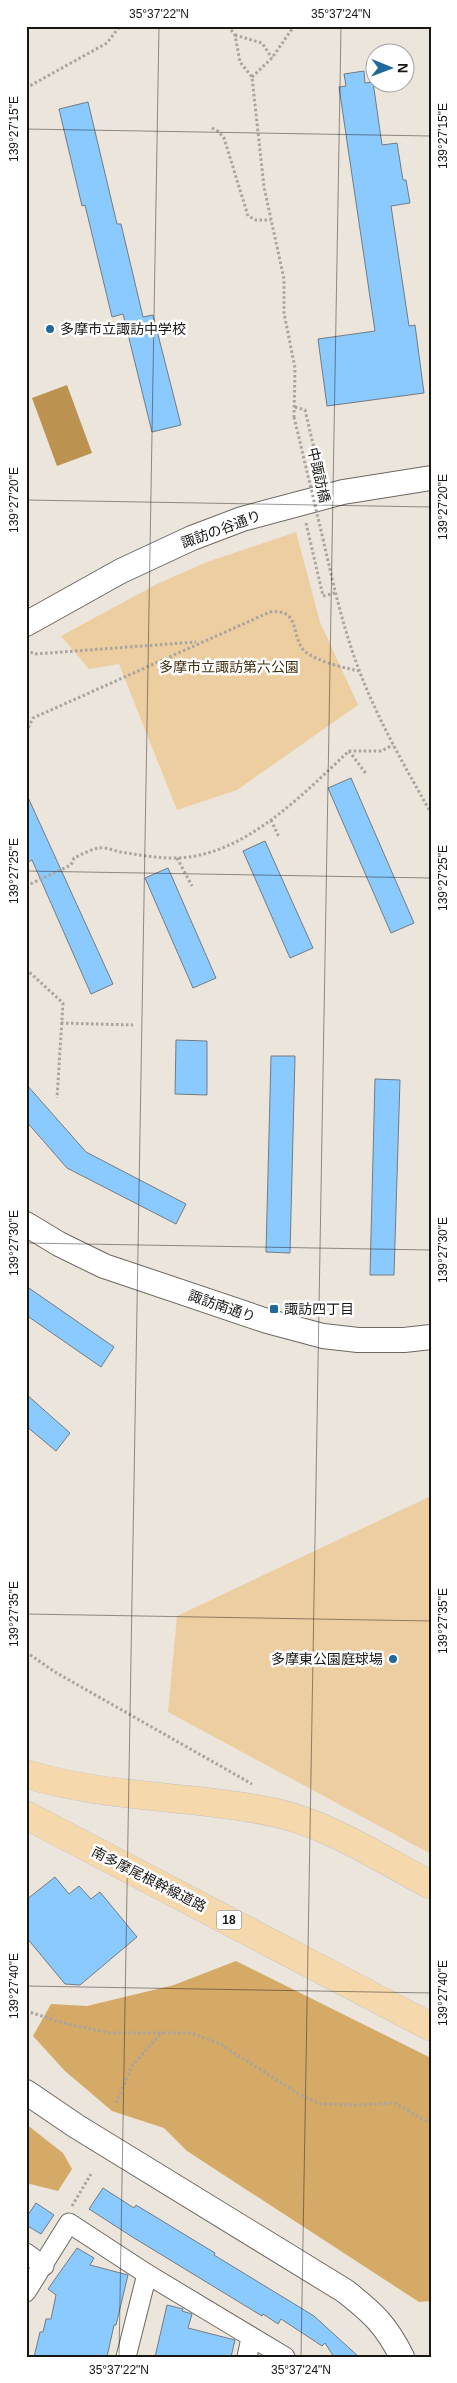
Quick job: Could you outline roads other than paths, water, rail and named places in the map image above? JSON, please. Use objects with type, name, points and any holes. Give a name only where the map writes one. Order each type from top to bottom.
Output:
[{"type":"main road","points":[[26,1774],[84,1788],[218,1802],[278,1814],[333,1832],[431,1885]]},
{"type":"main road","name":"南多摩尾根幹線道路","points":[[26,1815],[431,2026]]},
{"type":"street","name":"諏訪の谷通り","points":[[26,624],[121,571],[192,538],[242,519],[344,492],[431,478]]},
{"type":"street","name":"諏訪南通り","points":[[26,1224],[104,1266],[267,1321],[322,1336],[358,1340],[404,1340],[431,1337]]},
{"type":"street","points":[[26,2092],[76,2126],[346,2291],[368,2309],[390,2332],[402,2357]]},
{"type":"street","points":[[26,2292],[69,2224],[147,2274],[285,2357]]},
{"type":"street","points":[[26,2253],[44,2266]]},
{"type":"street","points":[[126,2357],[147,2274]]},
{"type":"street","points":[[247,2357],[251,2338]]},
{"type":"place","name":"多摩市立諏訪中学校","points":[[50,329]]},
{"type":"place","name":"諏訪四丁目","points":[[274,1309]]},
{"type":"place","name":"多摩東公園庭球場","points":[[393,1659]]},
{"type":"park label","name":"多摩市立諏訪第六公園","points":[[229,667]]}]
